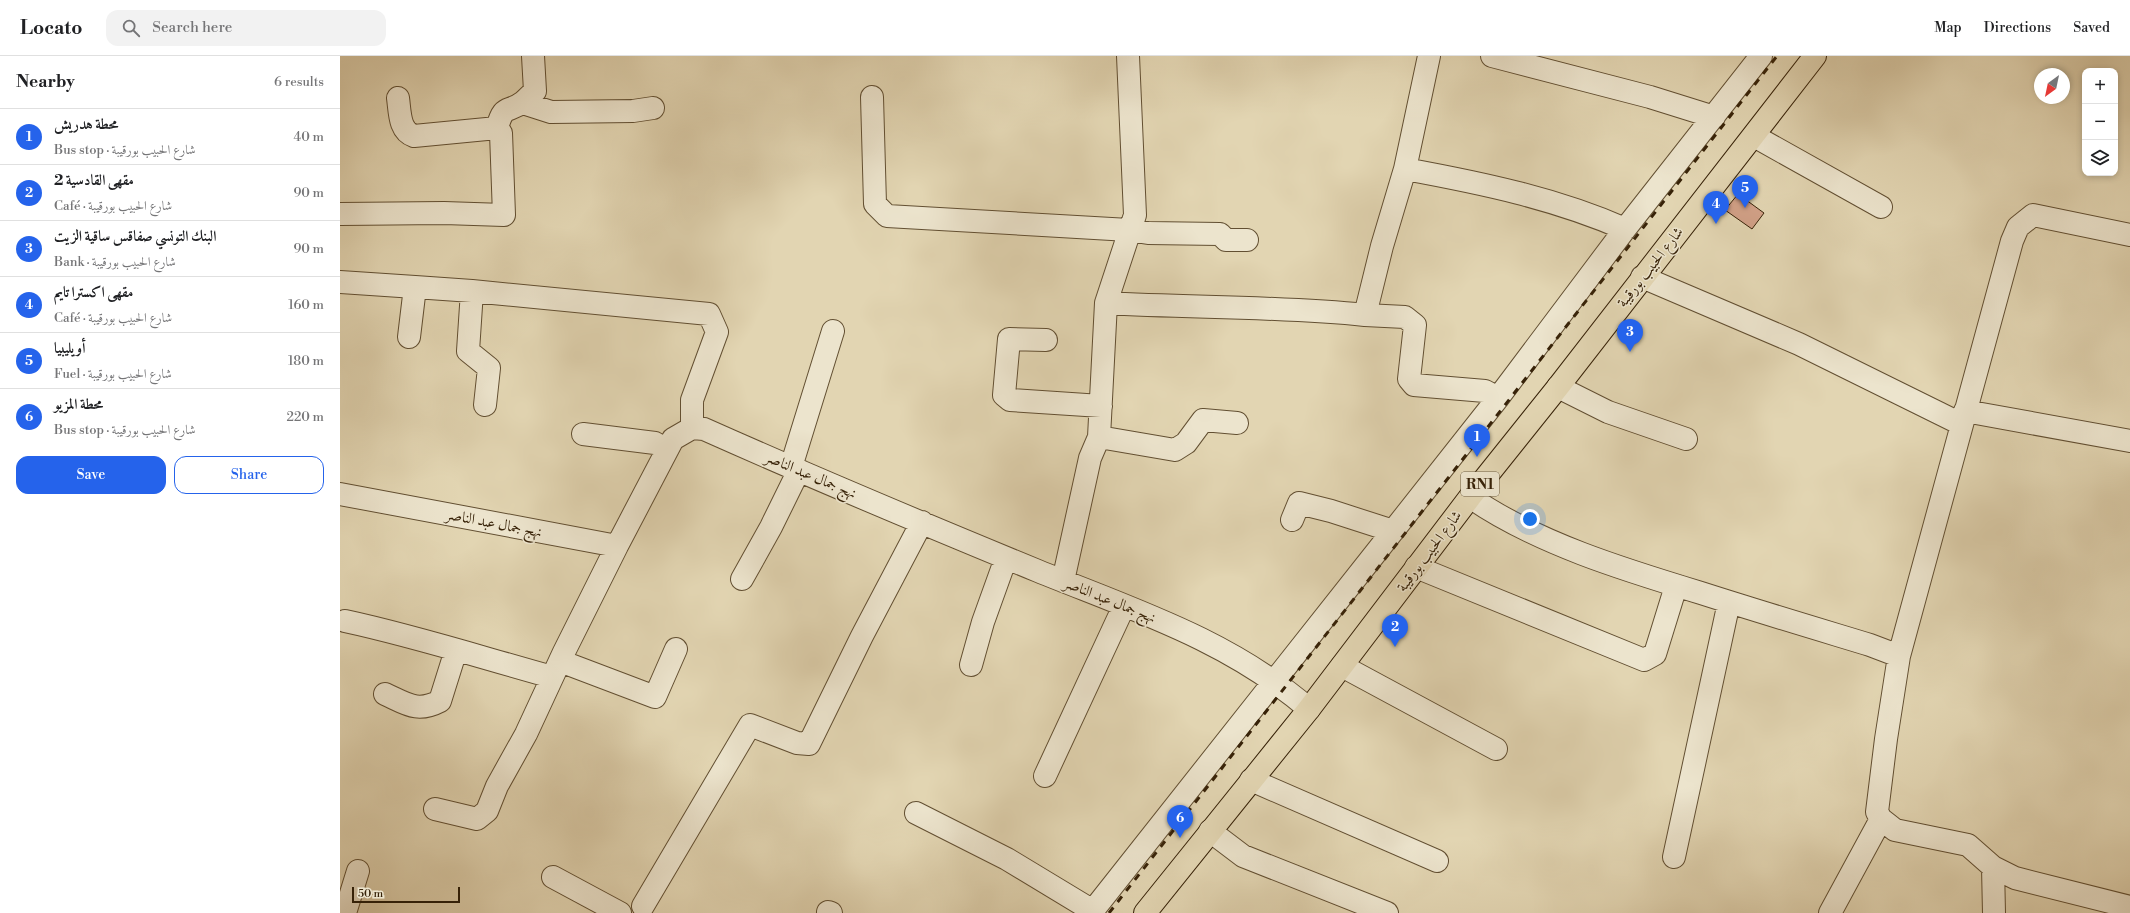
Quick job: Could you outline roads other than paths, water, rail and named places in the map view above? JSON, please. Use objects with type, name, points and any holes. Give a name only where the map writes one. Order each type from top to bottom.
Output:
[{"type":"main road","name":"شارع الحبيب بورقيبة","points":[[1145,913],[1309,709],[1470,497],[1558,387],[1815,56]]},
{"type":"street","points":[[340,214],[444,213],[504,215],[500,133],[497,128],[500,115],[506,109],[523,103],[534,91],[533,56]]},
{"type":"street","points":[[1063,582],[1090,458],[1098,437],[1106,303],[1135,215],[1128,56]]},
{"type":"street","points":[[1365,315],[1382,246],[1405,169],[1429,56]]},
{"type":"street","points":[[1492,56],[1642,95],[1714,117]]},
{"type":"street","points":[[916,814],[1007,859],[1092,912],[1498,398],[1625,229],[1761,56]]},
{"type":"street","points":[[872,97],[875,204],[887,216],[1130,230],[1148,233],[1220,234],[1226,240],[1247,240]]},
{"type":"street","points":[[398,98],[403,129],[408,134],[414,136],[497,128]]},
{"type":"street","points":[[523,103],[551,112],[633,111],[653,108]]},
{"type":"street","points":[[1754,136],[1881,207]]},
{"type":"street","points":[[1405,169],[1483,184],[1547,200],[1586,212],[1625,229]]},
{"type":"street","points":[[2130,235],[2033,215],[2018,227],[2012,241],[1963,417],[1900,656],[1877,806],[1877,812],[1881,819],[1895,830],[1968,845],[1993,867],[2015,878],[2130,907]]},
{"type":"street","points":[[1642,277],[1799,344],[1963,417],[2130,441]]},
{"type":"street","points":[[340,282],[472,291],[708,314],[717,332],[692,400],[692,428],[673,439],[667,450],[617,546],[556,669],[526,734],[497,786],[487,811],[478,819],[435,809]]},
{"type":"street","points":[[409,337],[415,287]]},
{"type":"street","points":[[472,291],[468,351],[489,368],[484,404]]},
{"type":"street","points":[[1106,303],[1188,308],[1309,309],[1365,315],[1405,317],[1415,325],[1409,379],[1414,385],[1485,391],[1498,398]]},
{"type":"street","points":[[742,579],[771,527],[795,469],[833,331]]},
{"type":"street","points":[[1046,340],[1009,340],[1004,395],[1010,400],[1101,406]]},
{"type":"street","points":[[1558,387],[1608,412],[1686,440]]},
{"type":"street","points":[[1098,437],[1175,450],[1186,443],[1203,420],[1236,423]]},
{"type":"street","name":"نهج جمال عبد الناصر","points":[[692,428],[704,429],[1063,582],[1196,635],[1275,681],[1309,709]]},
{"type":"street","points":[[583,434],[655,443],[667,450]]},
{"type":"street","name":"نهج جمال عبد الناصر","points":[[340,494],[617,546]]},
{"type":"street","points":[[1470,497],[1497,516],[1577,551],[1676,586],[1870,645],[1900,656]]},
{"type":"street","points":[[1292,520],[1299,503],[1331,511],[1393,531]]},
{"type":"street","points":[[643,906],[750,725],[796,743],[809,744],[862,636],[922,522]]},
{"type":"street","points":[[971,665],[983,622],[1006,558]]},
{"type":"street","points":[[1416,567],[1644,660],[1651,658],[1655,654],[1676,586]]},
{"type":"street","points":[[1674,857],[1728,602]]},
{"type":"street","points":[[1045,776],[1124,606]]},
{"type":"street","points":[[345,621],[428,640],[456,650],[556,669],[655,697],[676,648]]},
{"type":"street","points":[[385,694],[409,706],[427,708],[440,701],[456,650]]},
{"type":"street","points":[[1342,666],[1496,748]]},
{"type":"street","points":[[1251,780],[1437,861]]},
{"type":"street","points":[[1830,913],[1881,819]]},
{"type":"street","points":[[1210,831],[1243,856],[1387,913]]},
{"type":"street","points":[[1993,867],[1994,913]]},
{"type":"street","points":[[345,913],[358,871]]},
{"type":"street","points":[[553,877],[620,913]]},
{"type":"railway","points":[[1109,913],[1777,56]]},
{"type":"place","name":"أويليبيا","points":[[1745,208]]},
{"type":"place","name":"مقهى اكسترا تايم","points":[[1716,224]]},
{"type":"place","name":"البنك التونسي صفاقس ساقية الزيت","points":[[1630,352]]},
{"type":"place","name":"محطة هدريش","points":[[1477,457]]},
{"type":"place","name":"مقهى القادسية 2","points":[[1395,647]]},
{"type":"place","name":"محطة المزيو","points":[[1180,838]]}]
